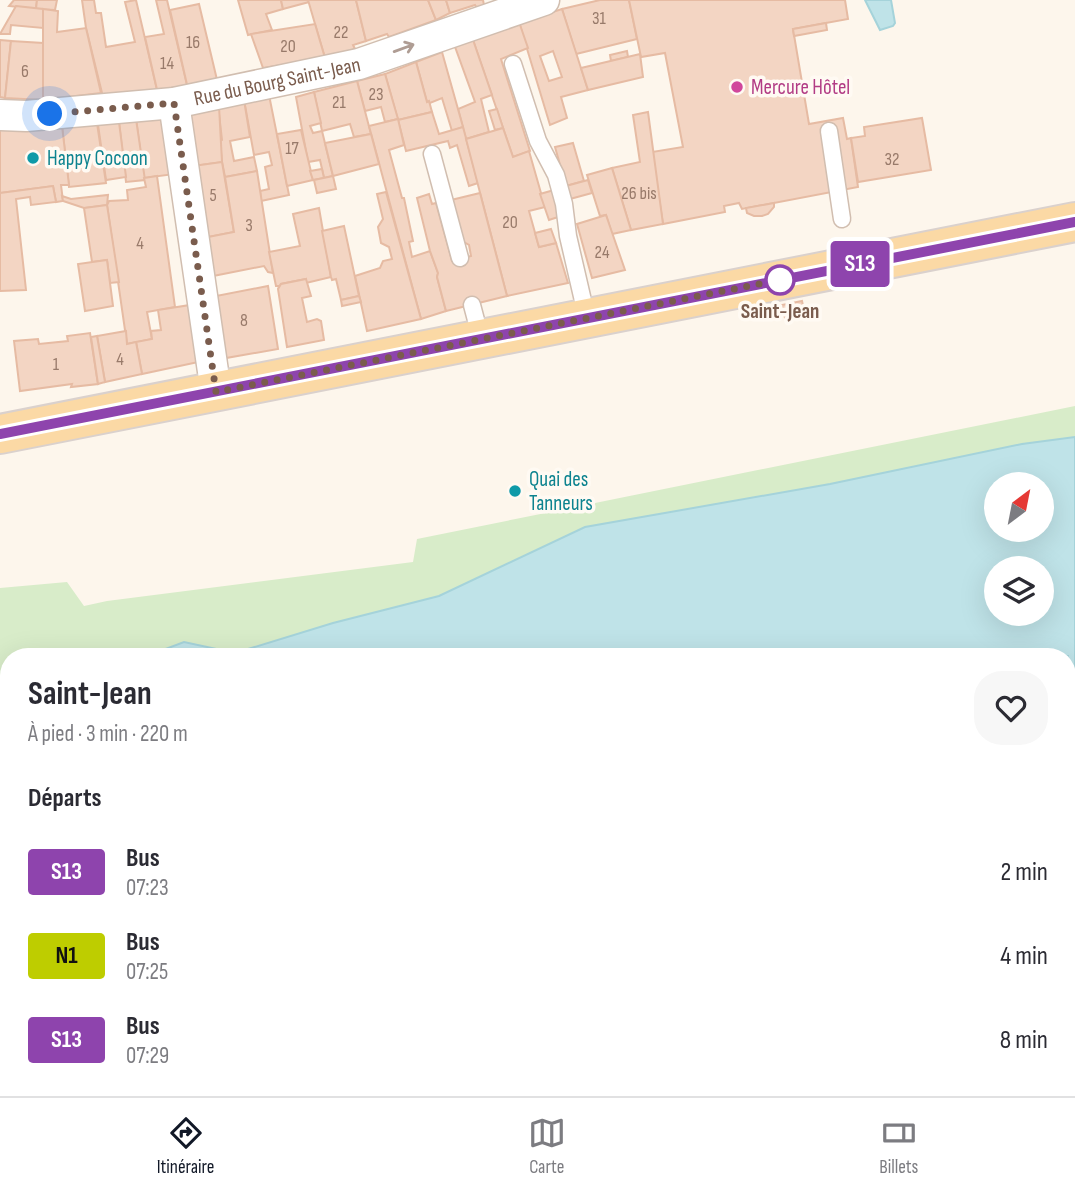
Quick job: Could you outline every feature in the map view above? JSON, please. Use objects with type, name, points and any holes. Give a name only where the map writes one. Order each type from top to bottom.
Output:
[{"type":"main road","points":[[0,434],[216,392],[477,322],[587,318],[1075,222]]},
{"type":"street","name":"Rue du Bourg Saint-Jean","points":[[0,115],[26,116],[174,103],[359,64],[544,0]]},
{"type":"street","points":[[174,103],[216,392]]},
{"type":"lane","points":[[513,64],[538,141],[559,184],[587,318]]},
{"type":"lane","points":[[829,131],[842,219]]},
{"type":"lane","points":[[432,154],[460,258]]},
{"type":"green space","points":[[1075,406],[1075,437],[1022,444],[830,484],[585,527],[439,596],[253,648],[212,648],[184,642],[168,648],[0,648],[0,588],[67,582],[84,606],[413,562],[417,539]]},
{"type":"water","points":[[865,0],[891,0],[895,23],[893,26],[880,30]]},
{"type":"water","points":[[1075,437],[1075,648],[251,648],[333,623],[439,596],[585,527],[830,484],[1022,444]]},
{"type":"water","points":[[184,642],[212,648],[168,648]]},
{"type":"building","points":[[14,0],[37,0],[36,9],[9,6]]},
{"type":"building","points":[[37,0],[57,0],[55,10],[36,9]]},
{"type":"building","points":[[82,0],[94,0],[96,13],[101,13],[106,47],[135,42],[125,2],[136,0],[158,94],[103,97]]},
{"type":"building","points":[[156,0],[167,0],[188,89],[158,94],[145,37],[164,34]]},
{"type":"building","points":[[238,0],[281,0],[283,9],[266,14],[272,30],[248,35]]},
{"type":"building","points":[[281,0],[308,0],[309,2],[283,9]]},
{"type":"building","points":[[308,0],[356,0],[366,41],[353,45],[355,49],[325,58]]},
{"type":"building","points":[[356,0],[428,0],[436,20],[389,37],[387,34],[366,41]]},
{"type":"building","points":[[428,0],[446,0],[450,13],[436,20]]},
{"type":"building","points":[[446,0],[483,0],[484,5],[450,13]]},
{"type":"building","points":[[600,0],[629,0],[637,39],[576,54],[562,9]]},
{"type":"building","name":"Mercure Hôtel","points":[[629,0],[845,0],[848,19],[793,29],[809,124],[843,118],[847,139],[851,138],[858,187],[742,209],[739,203],[724,206],[725,212],[663,224],[652,152],[683,147],[665,53],[641,57]]},
{"type":"building","points":[[199,4],[218,84],[188,89],[170,10]]},
{"type":"building","points":[[16,6],[43,9],[43,28],[11,25],[10,34],[0,34]]},
{"type":"building","points":[[43,9],[58,11],[57,32],[86,28],[101,93],[43,100]]},
{"type":"building","points":[[562,9],[588,90],[561,97],[567,118],[550,125],[518,19],[522,22]],"holes":[[[553,51],[562,77],[549,81],[540,56]]]},
{"type":"building","points":[[518,19],[528,48],[501,59],[530,151],[513,157],[472,37]]},
{"type":"building","points":[[826,23],[827,30],[794,36],[793,29]]},
{"type":"building","points":[[315,24],[325,58],[263,68],[251,34]]},
{"type":"building","points":[[472,37],[492,95],[481,99],[489,132],[466,139],[458,109],[475,102],[454,44]]},
{"type":"building","points":[[0,40],[11,41],[5,98],[0,97]]},
{"type":"building","points":[[11,41],[43,43],[43,100],[5,98]]},
{"type":"building","points":[[627,51],[628,57],[611,61],[610,55]]},
{"type":"building","points":[[442,52],[463,127],[452,131],[442,98],[427,102],[416,62]]},
{"type":"building","points":[[640,54],[643,77],[588,90],[581,68]]},
{"type":"building","points":[[416,62],[432,112],[398,120],[385,74]]},
{"type":"building","points":[[385,74],[398,119],[385,122],[381,107],[365,111],[357,81]]},
{"type":"building","points":[[357,81],[371,134],[354,137],[350,124],[322,131],[314,92]]},
{"type":"building","points":[[314,92],[321,123],[310,126],[313,133],[322,131],[333,176],[324,178],[320,160],[308,162],[296,97]]},
{"type":"building","points":[[269,95],[289,195],[261,201],[260,191],[269,189],[265,167],[272,165],[269,152],[254,155],[244,100]]},
{"type":"building","points":[[244,100],[250,137],[230,141],[234,161],[254,157],[257,171],[225,177],[218,105]]},
{"type":"building","points":[[219,106],[222,162],[193,166],[189,112]]},
{"type":"building","points":[[497,109],[503,128],[495,130],[489,111]]},
{"type":"building","points":[[432,112],[439,134],[463,127],[478,183],[469,186],[457,145],[450,148],[448,141],[406,151],[398,120]]},
{"type":"building","points":[[648,112],[663,224],[631,230],[612,168],[640,162],[633,115]]},
{"type":"building","points":[[167,115],[175,174],[144,178],[136,119]]},
{"type":"building","points":[[922,118],[931,170],[858,182],[851,138],[865,136],[864,127]]},
{"type":"building","points":[[136,119],[145,180],[126,182],[119,122]]},
{"type":"building","points":[[398,119],[404,145],[389,150],[404,198],[413,241],[409,242],[412,257],[430,251],[446,311],[421,319],[369,126]]},
{"type":"building","points":[[119,122],[126,177],[106,180],[98,125]]},
{"type":"building","points":[[97,123],[106,183],[69,187],[62,126]]},
{"type":"building","name":"Happy Cocoon","points":[[62,126],[69,185],[61,185],[63,201],[56,202],[53,186],[0,193],[0,130]]},
{"type":"building","points":[[503,128],[513,157],[529,151],[545,207],[529,211],[539,247],[556,243],[568,283],[507,296],[466,139]]},
{"type":"building","points":[[301,130],[313,180],[287,186],[277,134]]},
{"type":"building","points":[[371,134],[379,164],[333,176],[325,143]]},
{"type":"building","points":[[573,143],[584,181],[566,186],[555,147]]},
{"type":"building","points":[[222,162],[234,232],[203,238],[193,166]]},
{"type":"building","points":[[612,168],[631,230],[612,234],[606,215],[600,216],[587,175]]},
{"type":"building","points":[[322,169],[324,178],[313,180],[310,171]]},
{"type":"building","points":[[257,171],[273,273],[268,272],[264,266],[208,277],[203,238],[234,232],[225,177]]},
{"type":"building","points":[[157,176],[175,307],[147,312],[152,339],[127,344],[107,205],[109,201],[128,200],[127,190],[146,187],[144,178]]},
{"type":"building","points":[[333,176],[336,189],[317,193],[314,180]]},
{"type":"building","points":[[588,180],[592,193],[570,199],[566,186]]},
{"type":"building","points":[[53,186],[56,202],[31,205],[30,197],[16,199],[26,290],[0,291],[0,193]]},
{"type":"building","points":[[554,190],[561,216],[549,220],[540,194]]},
{"type":"building","points":[[386,192],[421,319],[367,331],[355,276],[380,268],[383,261],[392,259],[389,247],[381,243],[378,227],[383,219],[377,194]]},
{"type":"building","points":[[480,193],[507,296],[446,311],[417,198],[429,194],[432,204],[436,203],[452,261],[471,256],[469,245],[460,240],[451,200]]},
{"type":"building","points":[[108,195],[107,205],[84,208],[63,201],[62,196],[71,199]]},
{"type":"building","points":[[774,203],[768,214],[754,216],[747,213],[746,208]]},
{"type":"building","points":[[107,205],[119,282],[110,283],[107,260],[92,262],[84,208]]},
{"type":"building","points":[[319,208],[331,277],[306,283],[306,279],[276,286],[269,252],[300,246],[293,214]]},
{"type":"building","points":[[606,215],[625,270],[592,278],[577,224]]},
{"type":"building","points":[[344,226],[359,296],[341,300],[336,279],[332,280],[331,277],[322,231]]},
{"type":"building","points":[[551,229],[556,243],[539,247],[535,233]]},
{"type":"building","points":[[107,260],[113,306],[85,311],[78,264]]},
{"type":"building","points":[[306,279],[311,296],[302,298],[307,322],[317,319],[321,321],[324,340],[287,347],[278,289],[281,284]]},
{"type":"building","points":[[268,286],[278,349],[226,358],[211,297]]},
{"type":"building","points":[[359,296],[361,302],[342,306],[341,300]]},
{"type":"building","points":[[802,301],[805,315],[785,318],[782,305]]},
{"type":"building","points":[[190,305],[203,361],[142,374],[136,342],[152,339],[151,331],[161,330],[158,310]]},
{"type":"building","points":[[126,331],[127,344],[136,342],[142,374],[105,382],[97,336]]},
{"type":"building","points":[[90,333],[98,384],[71,387],[72,384],[20,391],[14,341],[38,339],[39,344],[68,341],[67,336]]},
{"type":"building","points":[[97,336],[105,382],[98,384],[91,337]]},
{"type":"bus line","name":"S13","points":[[0,434],[1075,222]]},
{"type":"place","name":"Mercure Hôtel","points":[[737,87]]},
{"type":"place","name":"Happy Cocoon","points":[[33,158]]},
{"type":"place","name":"Saint-Jean","points":[[780,280]]},
{"type":"place","name":"Quai des Tanneurs","points":[[515,491]]},
{"type":"route","points":[[50,114],[174,103],[216,392],[784,279],[780,280]]}]
